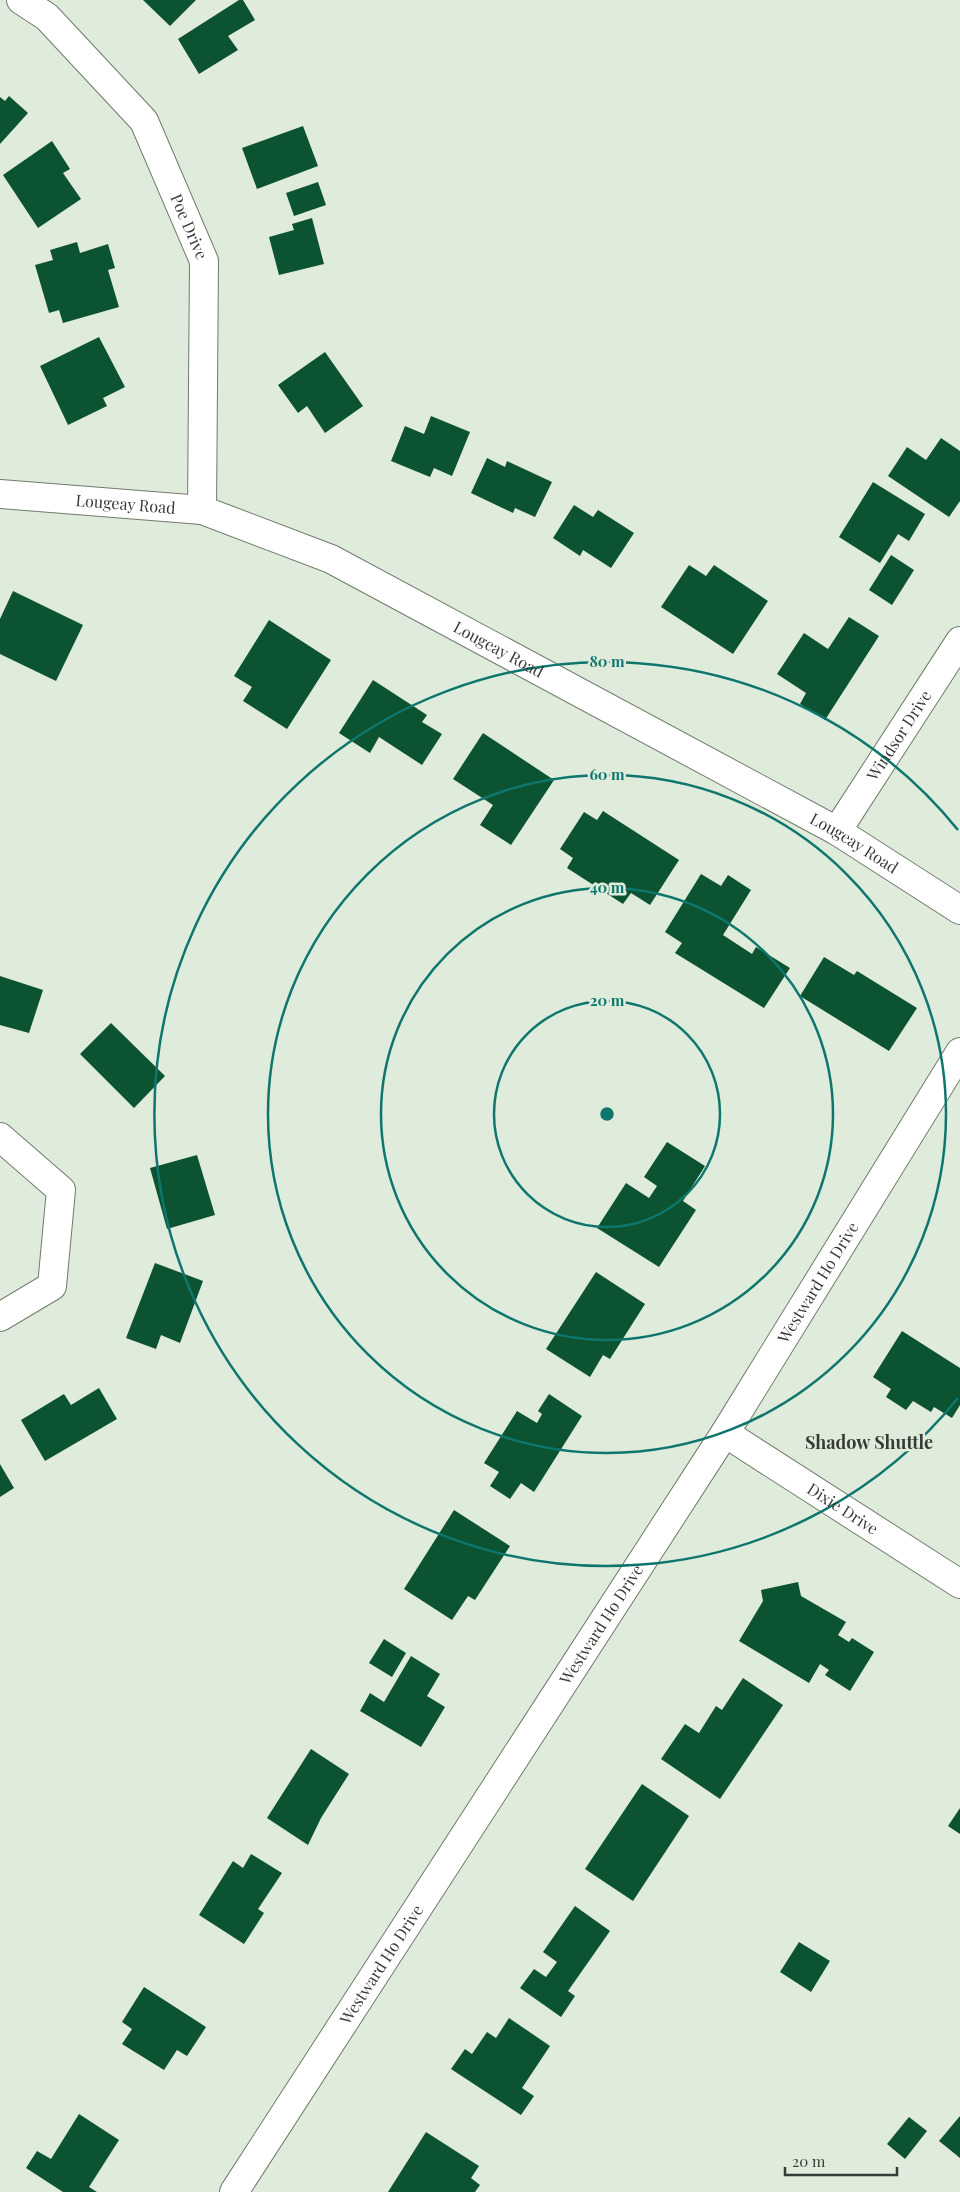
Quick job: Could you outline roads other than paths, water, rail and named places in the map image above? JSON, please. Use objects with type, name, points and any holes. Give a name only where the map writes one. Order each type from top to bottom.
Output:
[{"type":"street","name":"Poe Drive","points":[[21,0],[47,17],[144,121],[204,262],[202,510]]},
{"type":"street","name":"Lougeay Road","points":[[0,494],[202,510],[331,559],[837,831],[960,910]]},
{"type":"street","name":"Windsor Drive","points":[[837,831],[960,641]]},
{"type":"street","name":"Westward Ho Drive","points":[[234,2192],[725,1433],[960,1052]]},
{"type":"street","points":[[0,1137],[61,1190],[52,1286],[0,1317]]},
{"type":"street","name":"Dixie Drive","points":[[725,1433],[960,1584]]},
{"type":"district","name":"Shadow Shuttle","points":[[869,1443]]}]
